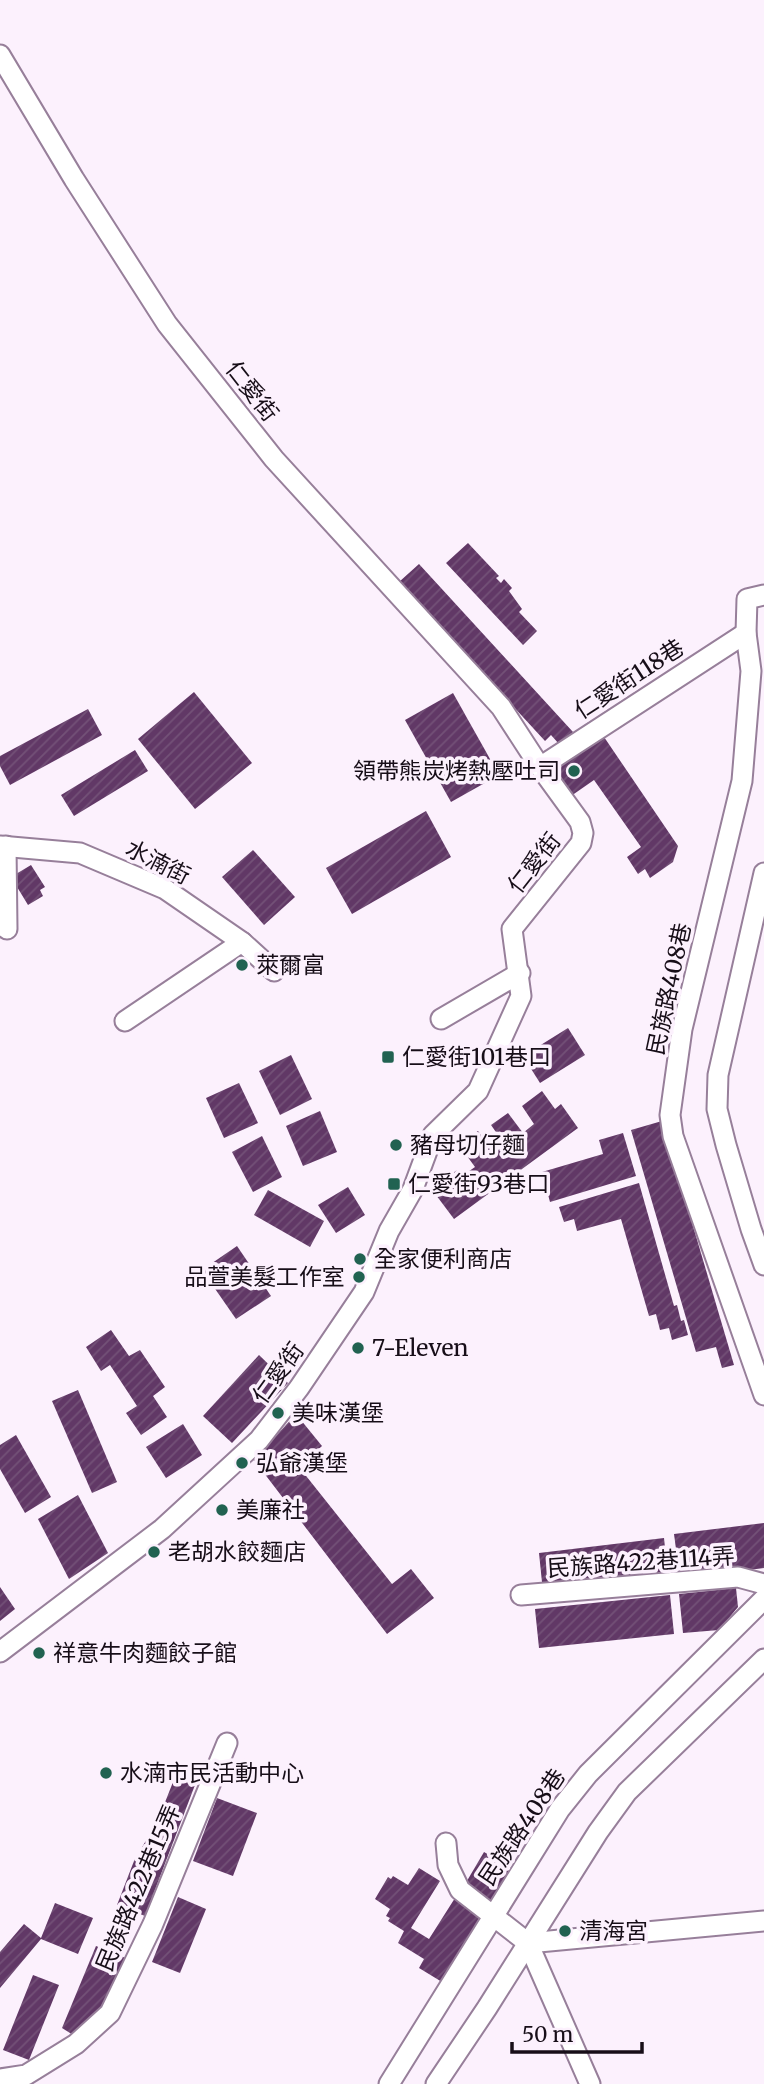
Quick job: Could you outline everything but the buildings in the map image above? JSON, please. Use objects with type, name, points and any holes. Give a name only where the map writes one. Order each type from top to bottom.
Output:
[{"type":"street","name":"仁愛街","points":[[0,55],[74,179],[167,324],[274,459],[502,707],[540,767],[580,822],[583,833],[581,843],[512,929],[521,996],[478,1091],[433,1135],[413,1189],[390,1231],[363,1292],[299,1388],[259,1440],[162,1529],[0,1652]]},
{"type":"street","name":"民族路408巷","points":[[764,595],[747,599],[746,633],[751,671],[742,781],[682,1029],[670,1115],[673,1136],[764,1395]]},
{"type":"street","name":"仁愛街118巷","points":[[540,767],[746,633]]},
{"type":"street","points":[[3,846],[7,929]]},
{"type":"street","name":"水湳街","points":[[3,846],[80,853],[165,889],[242,942],[274,971]]},
{"type":"street","points":[[764,873],[718,1074],[718,1108],[751,1230],[764,1265]]},
{"type":"street","points":[[125,1021],[242,942]]},
{"type":"street","points":[[441,1019],[520,973]]},
{"type":"street","name":"民族路422巷114弄","points":[[521,1595],[738,1577],[764,1584]]},
{"type":"street","name":"民族路408巷","points":[[389,2084],[560,1809],[588,1774],[764,1599]]},
{"type":"street","points":[[436,2084],[598,1832],[627,1792],[764,1659]]},
{"type":"street","name":"民族路422巷15弄","points":[[0,2079],[26,2075],[76,2044],[110,2013],[153,1924],[227,1743]]},
{"type":"street","points":[[446,1843],[448,1865],[460,1890],[528,1943],[590,2084]]},
{"type":"street","points":[[528,1943],[764,1921]]},
{"type":"place","name":"領帶熊炭烤熱壓吐司","points":[[574,771]]},
{"type":"place","name":"萊爾富","points":[[242,965]]},
{"type":"place","name":"仁愛街101巷口","points":[[388,1057]]},
{"type":"place","name":"豬母切仔麵","points":[[396,1145]]},
{"type":"place","name":"仁愛街93巷口","points":[[394,1184]]},
{"type":"place","name":"全家便利商店","points":[[360,1259]]},
{"type":"place","name":"品萱美髮工作室","points":[[359,1277]]},
{"type":"place","name":"7-Eleven","points":[[358,1348]]},
{"type":"place","name":"美味漢堡","points":[[278,1413]]},
{"type":"place","name":"弘爺漢堡","points":[[242,1463]]},
{"type":"place","name":"美廉社","points":[[222,1510]]},
{"type":"place","name":"老胡水餃麵店","points":[[154,1552]]},
{"type":"place","name":"祥意牛肉麵餃子館","points":[[39,1653]]},
{"type":"place","name":"水湳市民活動中心","points":[[106,1773]]},
{"type":"place","name":"清海宮","points":[[565,1931]]}]
